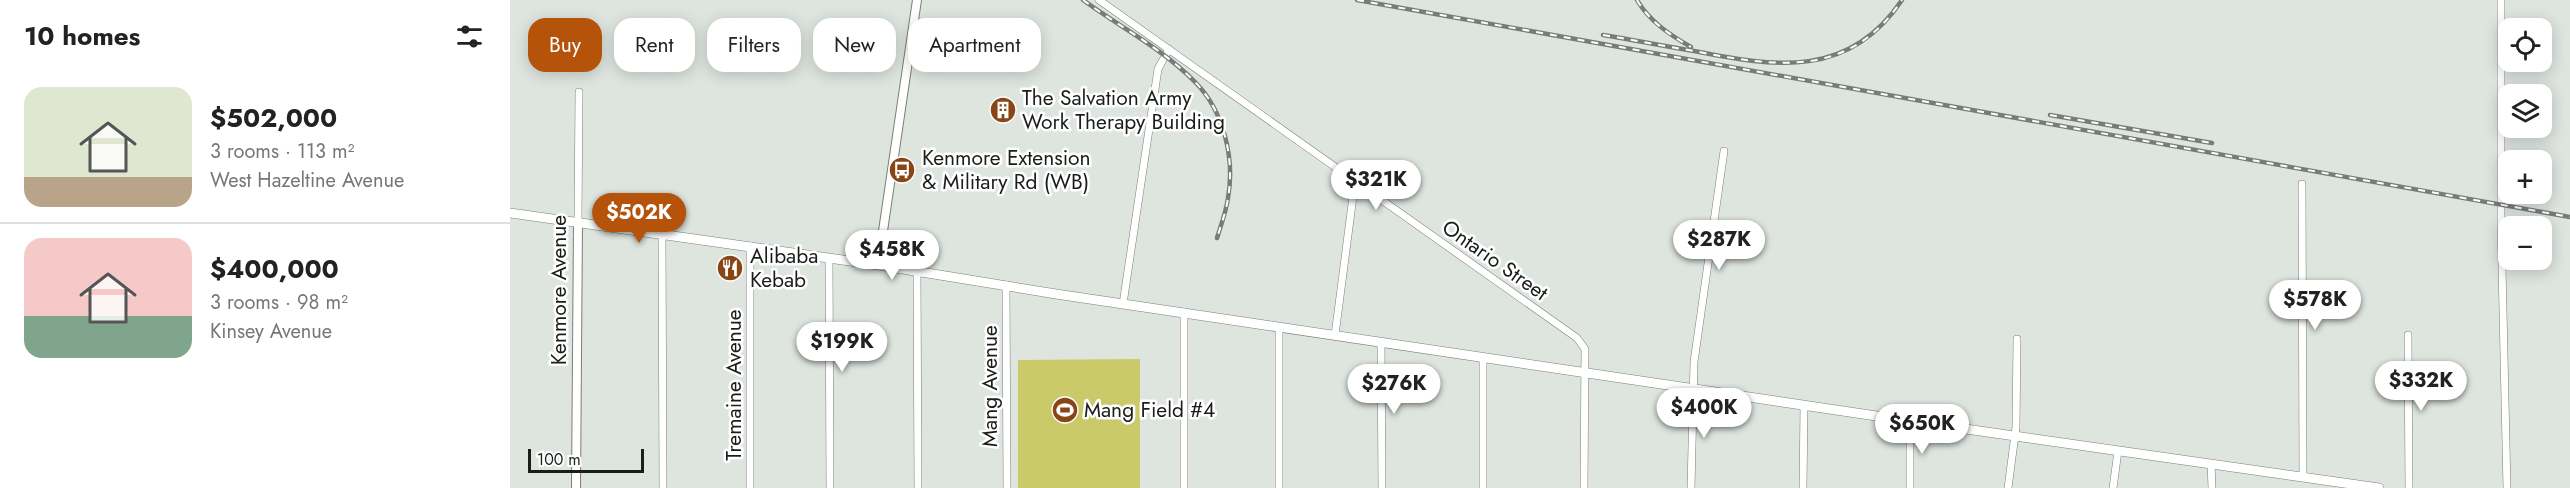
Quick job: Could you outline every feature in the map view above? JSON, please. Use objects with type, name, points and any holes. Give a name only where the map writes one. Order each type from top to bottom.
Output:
[{"type":"main road","points":[[510,213],[878,265],[1910,422],[2211,464],[2308,481],[2379,488]]},
{"type":"street","points":[[878,265],[917,0]]},
{"type":"street","name":"Ontario Street","points":[[1099,0],[1577,338],[1585,349],[1584,488]]},
{"type":"street","points":[[2501,0],[2500,222],[2507,488]]},
{"type":"street","points":[[1123,304],[1158,69],[1169,49]]},
{"type":"street","name":"Kenmore Avenue","points":[[576,488],[579,92]]},
{"type":"street","points":[[1691,488],[1692,389],[1697,336],[1724,151]]},
{"type":"street","points":[[1335,335],[1355,181]]},
{"type":"street","points":[[2302,184],[2308,481]]},
{"type":"street","points":[[662,234],[663,488]]},
{"type":"street","name":"Tremaine Avenue","points":[[750,246],[750,488]]},
{"type":"street","points":[[829,258],[830,488]]},
{"type":"street","points":[[917,271],[918,488]]},
{"type":"street","name":"Mang Avenue","points":[[1006,285],[1007,488]]},
{"type":"street","points":[[1184,312],[1184,488]]},
{"type":"street","points":[[1279,327],[1279,488]]},
{"type":"street","points":[[2408,335],[2409,488]]},
{"type":"street","points":[[2008,488],[2015,436],[2017,339]]},
{"type":"street","points":[[1381,342],[1382,488]]},
{"type":"street","points":[[1483,357],[1483,488]]},
{"type":"street","points":[[1803,488],[1804,406]]},
{"type":"street","points":[[1910,422],[1910,488]]},
{"type":"street","points":[[2113,488],[2118,451]]},
{"type":"street","points":[[2211,464],[2212,488]]},
{"type":"shaded area","points":[[1140,359],[1140,488],[1018,488],[1018,360]]},
{"type":"railway","points":[[1083,0],[1183,70],[1205,94],[1213,107],[1225,136],[1230,168],[1227,203],[1217,238]]},
{"type":"railway","points":[[1357,0],[2570,217]]},
{"type":"railway","points":[[1637,0],[1661,27],[1691,47]]},
{"type":"railway","points":[[1603,35],[1754,61],[1782,63],[1809,61],[1835,55],[1859,44],[1881,26],[1902,0]]},
{"type":"railway","points":[[2050,115],[2212,143]]},
{"type":"place","name":"The Salvation Army Work Therapy Building","points":[[1003,110]]},
{"type":"place","name":"Kenmore Extension & Military Rd (WB)","points":[[902,170]]},
{"type":"place","name":"Alibaba Kebab","points":[[730,268]]},
{"type":"place","name":"Mang Field #4","points":[[1065,410]]}]
